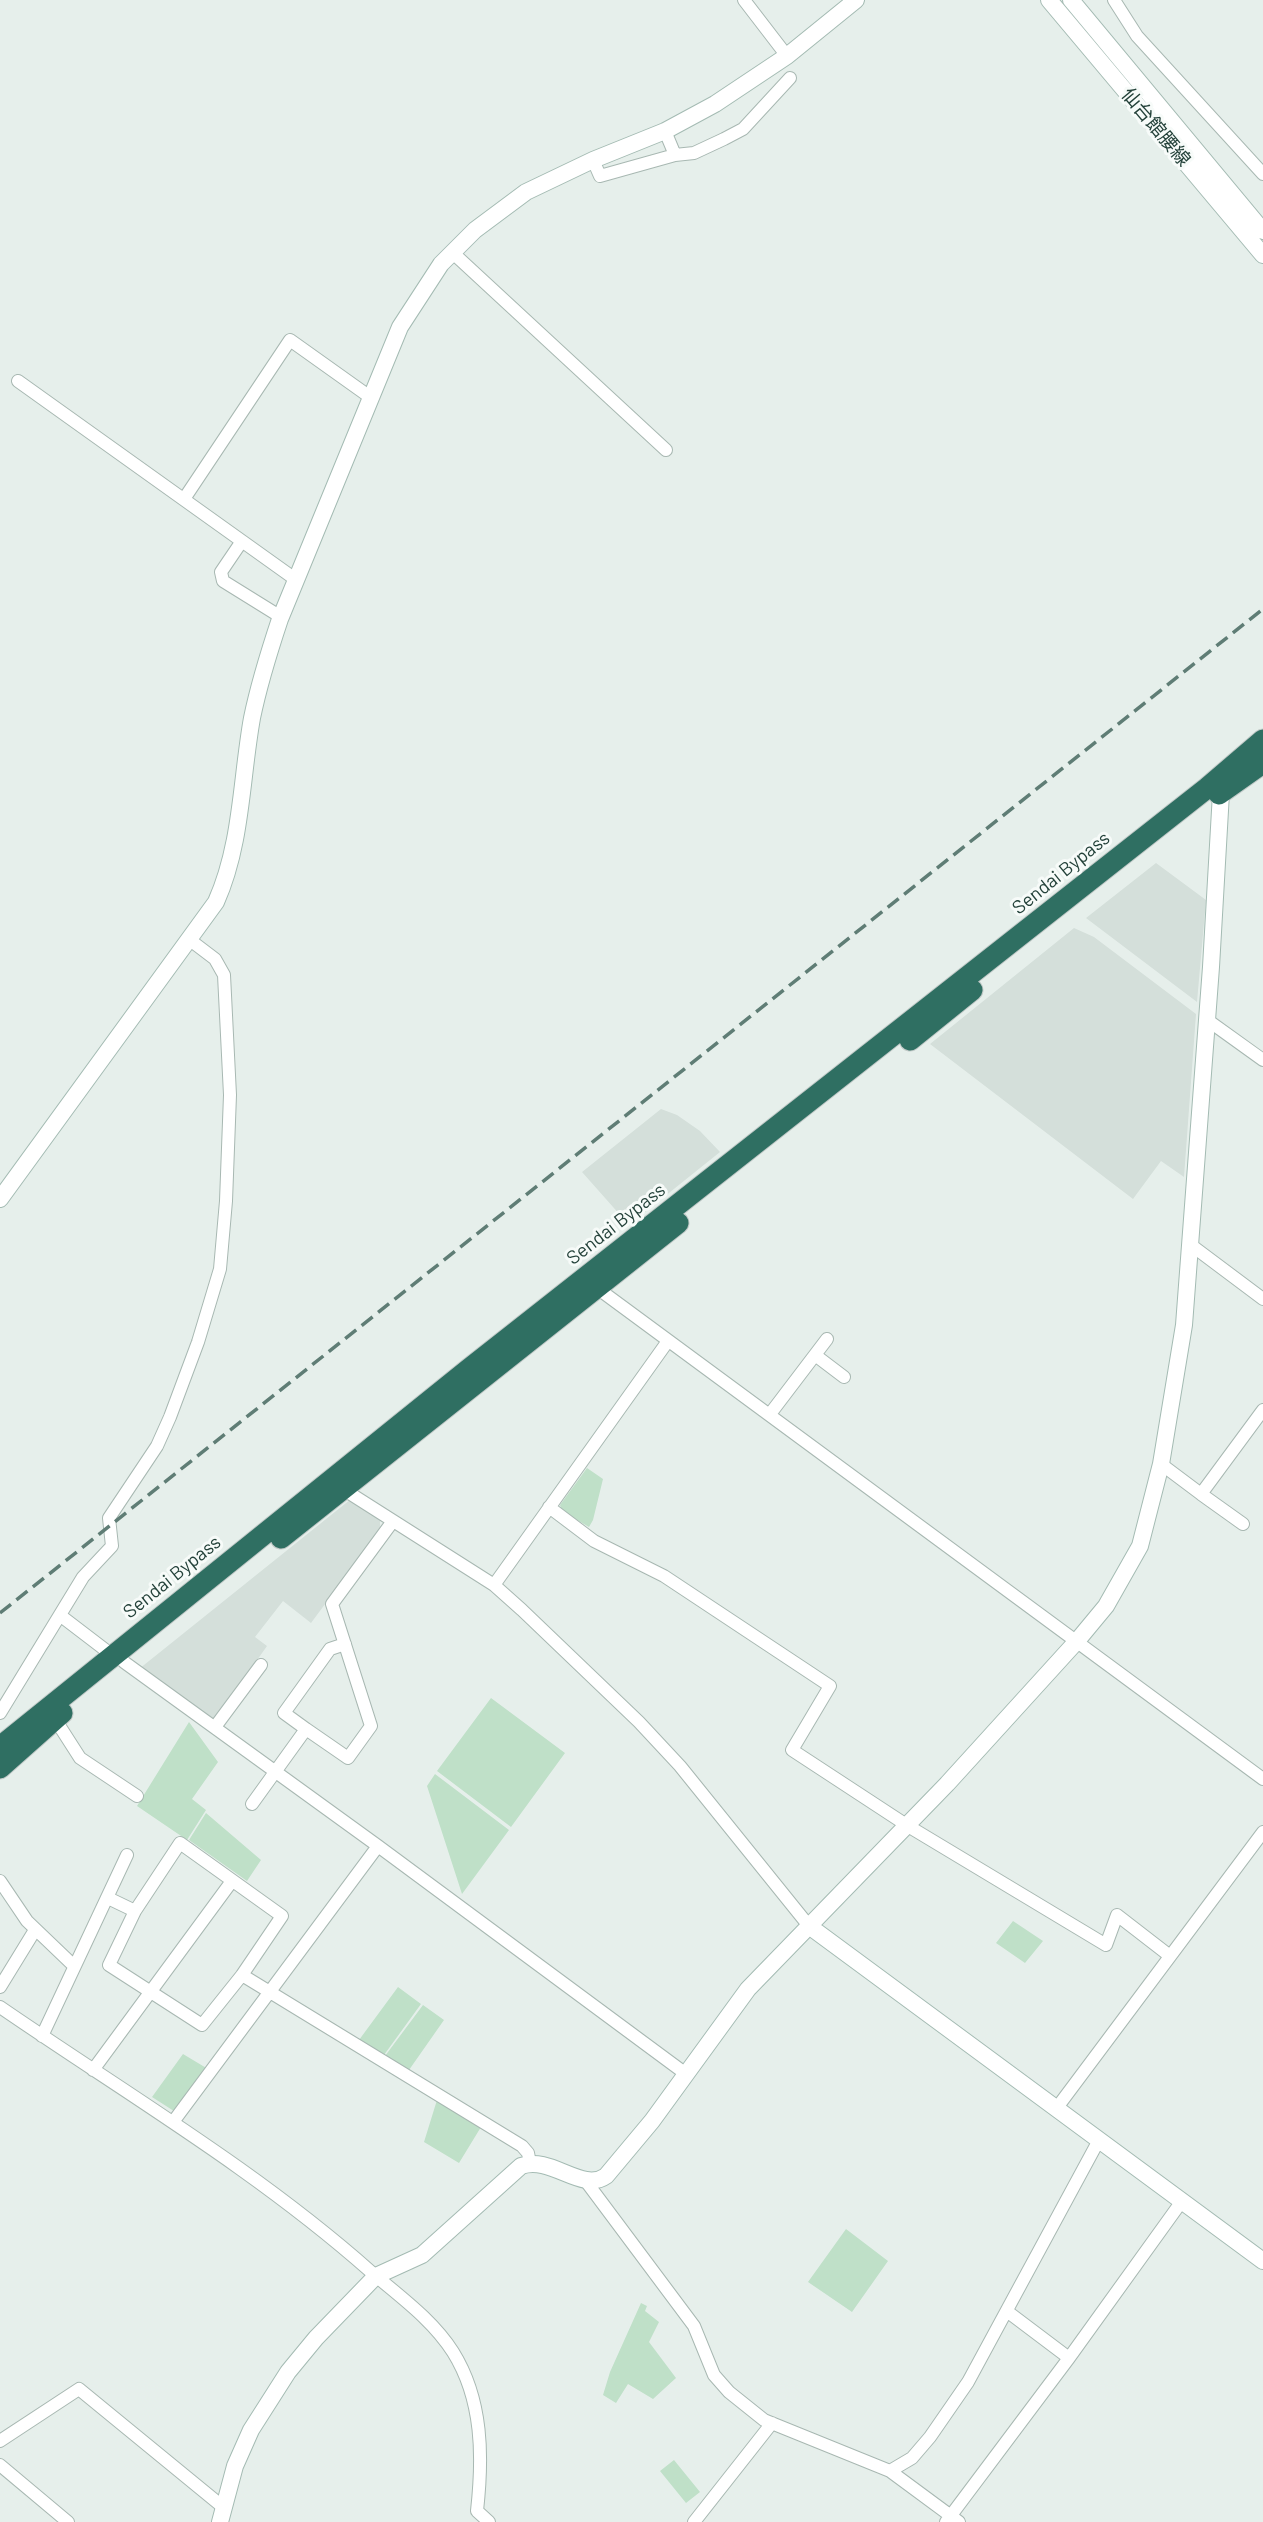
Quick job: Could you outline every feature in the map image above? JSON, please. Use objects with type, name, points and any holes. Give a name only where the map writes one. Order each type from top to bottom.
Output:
[{"type":"highway","name":"Sendai Bypass","points":[[0,1768],[118,1659],[591,1283],[1207,788],[1263,740]]},
{"type":"highway","name":"Sendai Bypass","points":[[0,1747],[343,1489],[591,1283],[1263,762]]},
{"type":"street","points":[[744,0],[787,56]]},
{"type":"street","points":[[0,1199],[216,902],[227,877],[235,846],[252,717],[265,664],[281,617],[400,327],[441,264],[475,230],[526,192],[593,160],[665,131],[715,104],[787,56],[856,0]]},
{"type":"street","name":"仙台館腰線","points":[[1049,0],[1263,254]]},
{"type":"street","name":"仙台館腰線","points":[[1071,0],[1263,231]]},
{"type":"street","points":[[1114,0],[1137,36],[1263,174]]},
{"type":"street","points":[[593,160],[600,176],[675,155],[694,153],[743,129],[790,78]]},
{"type":"street","points":[[665,131],[675,155]]},
{"type":"street","points":[[453,253],[666,450]]},
{"type":"street","points":[[184,499],[289,340],[370,397]]},
{"type":"street","points":[[18,381],[295,579]]},
{"type":"street","points":[[242,541],[221,572],[223,582],[281,617]]},
{"type":"street","points":[[0,2441],[79,2389],[221,2514],[235,2466],[268,2401],[316,2339],[376,2276],[422,2255],[521,2166],[541,2163],[584,2180],[596,2181],[606,2176],[652,2121],[748,1989],[908,1825],[1077,1642],[1106,1605],[1140,1546],[1161,1464],[1184,1325],[1222,793]]},
{"type":"street","points":[[0,1713],[83,1577],[112,1546],[109,1518],[157,1446],[170,1418],[198,1342],[220,1269],[225,1222],[230,1095],[223,975],[215,959],[190,940]]},
{"type":"street","points":[[1206,1019],[1263,1060]]},
{"type":"street","points":[[1191,1245],[1263,1299]]},
{"type":"street","points":[[591,1283],[1263,1779]]},
{"type":"street","points":[[770,1414],[827,1339]]},
{"type":"street","points":[[494,1585],[668,1341]]},
{"type":"street","points":[[815,1355],[844,1377]]},
{"type":"street","points":[[1201,1494],[1263,1410]]},
{"type":"street","points":[[1161,1464],[1243,1524]]},
{"type":"street","points":[[343,1489],[494,1585],[576,1661],[680,1766],[809,1926],[1263,2261]]},
{"type":"street","points":[[549,1507],[594,1541],[664,1576],[831,1686],[792,1750],[908,1825],[1106,1945],[1116,1916],[1170,1956]]},
{"type":"street","points":[[345,1644],[330,1649],[284,1713],[348,1758],[371,1727],[345,1644],[332,1604],[393,1521]]},
{"type":"street","points":[[61,1616],[275,1770],[686,2074]]},
{"type":"street","points":[[215,1727],[261,1665]]},
{"type":"street","points":[[55,1719],[80,1758],[137,1796]]},
{"type":"street","points":[[252,1804],[306,1729]]},
{"type":"street","points":[[1056,2109],[1263,1832]]},
{"type":"street","points":[[180,1843],[282,1916],[242,1975],[202,2025],[109,1965],[135,1911],[180,1843]]},
{"type":"street","points":[[173,2122],[378,1846]]},
{"type":"street","points":[[42,2036],[127,1856]]},
{"type":"street","points":[[0,1881],[35,1930],[74,1966]]},
{"type":"street","points":[[93,2070],[232,1881]]},
{"type":"street","points":[[108,1898],[135,1911]]},
{"type":"street","points":[[0,1987],[35,1930]]},
{"type":"street","points":[[242,1975],[522,2146],[528,2153],[530,2163]]},
{"type":"street","points":[[0,2007],[211,2147],[325,2231],[438,2332],[454,2354],[473,2398],[480,2434],[481,2477],[477,2511],[489,2522]]},
{"type":"street","points":[[890,2471],[912,2458],[968,2382],[1099,2140]]},
{"type":"street","points":[[584,2180],[694,2326],[714,2375],[750,2411],[772,2423],[890,2471],[952,2520],[1182,2201]]},
{"type":"street","points":[[1008,2312],[1069,2358]]},
{"type":"street","points":[[694,2522],[772,2423]]},
{"type":"street","points":[[0,2465],[68,2522]]},
{"type":"shaded area","points":[[1156,863],[1206,900],[1197,1002],[1086,918]]},
{"type":"shaded area","points":[[1074,928],[1094,937],[1196,1014],[1184,1177],[1161,1161],[1133,1199],[930,1044]]},
{"type":"shaded area","points":[[661,1109],[677,1115],[700,1131],[720,1152],[629,1225],[582,1172]]},
{"type":"shaded area","points":[[351,1499],[380,1519],[380,1530],[311,1623],[283,1601],[255,1637],[267,1646],[216,1718],[208,1719],[139,1669]]},
{"type":"green space","points":[[587,1468],[603,1479],[589,1527],[562,1511],[560,1505]]},
{"type":"green space","points":[[491,1698],[565,1753],[511,1827],[437,1771]]},
{"type":"green space","points":[[189,1722],[218,1762],[192,1799],[206,1810],[187,1840],[137,1806]]},
{"type":"green space","points":[[435,1774],[509,1830],[462,1894],[427,1786]]},
{"type":"green space","points":[[206,1813],[261,1860],[247,1881],[189,1840]]},
{"type":"green space","points":[[1013,1921],[1043,1941],[1025,1963],[996,1943]]},
{"type":"green space","points":[[398,1987],[421,2004],[384,2055],[359,2040]]},
{"type":"green space","points":[[423,2005],[444,2020],[409,2070],[385,2056]]},
{"type":"green space","points":[[183,2054],[208,2069],[177,2113],[152,2097]]},
{"type":"green space","points":[[437,2100],[481,2127],[459,2163],[424,2142]]},
{"type":"green space","points":[[846,2229],[888,2261],[852,2312],[808,2282]]},
{"type":"green space","points":[[641,2303],[647,2306],[645,2311],[659,2322],[649,2342],[676,2378],[653,2399],[628,2384],[616,2403],[603,2395],[610,2372]]},
{"type":"green space","points":[[674,2460],[700,2492],[686,2503],[660,2471]]},
{"type":"railway","points":[[0,1613],[1263,609]]}]
